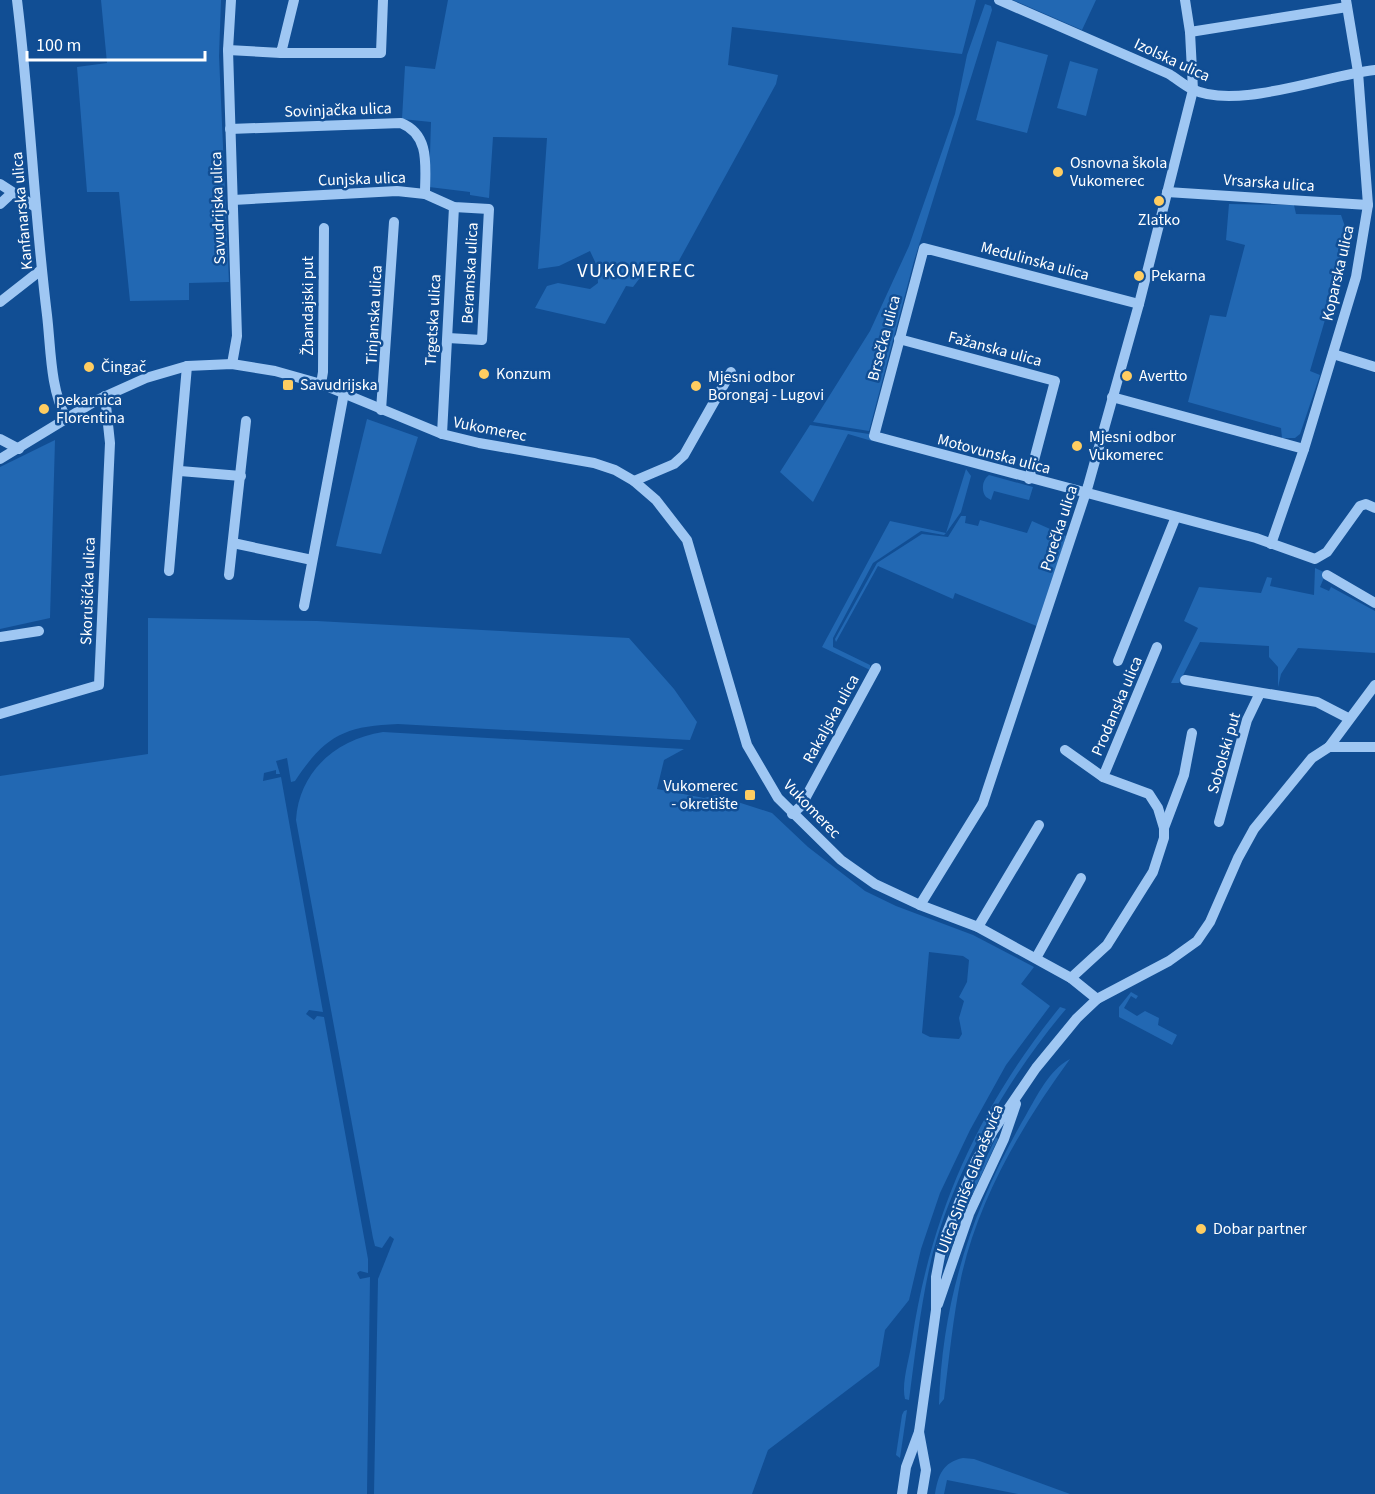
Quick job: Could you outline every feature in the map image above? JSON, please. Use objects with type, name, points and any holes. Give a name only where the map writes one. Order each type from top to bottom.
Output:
[{"type":"street","name":"Kanfanarska ulica","points":[[17,0],[25,65],[34,206],[41,270],[57,398],[66,418]]},
{"type":"street","name":"Savudrijska ulica","points":[[231,0],[228,50],[237,336],[232,364]]},
{"type":"street","points":[[281,53],[294,0]]},
{"type":"street","points":[[228,50],[281,53],[381,53],[383,0]]},
{"type":"street","name":"Porečka ulica","points":[[920,905],[983,803],[1086,494],[1139,304],[1193,90],[1190,32],[1185,0]]},
{"type":"street","name":"Izolska ulica","points":[[999,1],[1169,74],[1193,90],[1240,97],[1375,70]]},
{"type":"street","points":[[1190,32],[1346,4]]},
{"type":"street","name":"Koparska ulica","points":[[1271,544],[1334,354],[1356,277],[1368,205],[1358,72],[1346,4]]},
{"type":"street","name":"Sovinjačka ulica","points":[[231,129],[401,123],[414,131],[425,150],[425,194]]},
{"type":"street","points":[[0,184],[34,206]]},
{"type":"street","name":"Cunjska ulica","points":[[232,200],[397,191],[425,194],[454,207],[489,209]]},
{"type":"street","name":"Vrsarska ulica","points":[[1167,192],[1368,205]]},
{"type":"street","points":[[0,204],[12,193]]},
{"type":"street","name":"Trgetska ulica","points":[[442,434],[454,207]]},
{"type":"street","name":"Beramska ulica","points":[[448,338],[482,340],[489,209]]},
{"type":"street","name":"Tinjanska ulica","points":[[381,410],[394,222]]},
{"type":"street","name":"Žbandajski put","points":[[321,384],[324,228]]},
{"type":"street","name":"Medulinska ulica","points":[[924,248],[1139,304]]},
{"type":"street","name":"Brsečka ulica","points":[[874,436],[924,248]]},
{"type":"street","points":[[0,302],[41,270]]},
{"type":"street","name":"Fažanska ulica","points":[[900,339],[1055,381],[1029,479]]},
{"type":"street","points":[[1334,354],[1375,367]]},
{"type":"street","name":"Vukomerec","points":[[0,459],[105,396],[146,378],[187,366],[232,364],[275,371],[321,384],[442,434],[479,443],[594,463],[615,470],[633,481],[670,516],[687,540],[747,746],[774,793],[792,814],[841,860],[875,884],[920,905],[978,927],[1071,978],[1097,999]]},
{"type":"street","points":[[170,571],[187,366]]},
{"type":"street","points":[[633,481],[674,464],[684,455],[730,372]]},
{"type":"street","points":[[304,606],[344,393]]},
{"type":"street","name":"Skorušićka ulica","points":[[0,714],[99,685],[110,443],[105,396]]},
{"type":"street","points":[[1112,397],[1304,449]]},
{"type":"street","points":[[229,575],[246,421]]},
{"type":"street","name":"Motovunska ulica","points":[[874,436],[1271,544],[1315,559],[1327,552],[1360,506],[1366,504],[1375,508]]},
{"type":"street","points":[[0,439],[19,449]]},
{"type":"street","points":[[180,471],[241,476]]},
{"type":"street","points":[[1118,661],[1175,519]]},
{"type":"street","points":[[233,543],[312,560]]},
{"type":"street","points":[[1327,575],[1375,603]]},
{"type":"street","points":[[0,637],[39,631]]},
{"type":"street","name":"Prodanska ulica","points":[[1103,777],[1157,646]]},
{"type":"street","name":"Rakaljska ulica","points":[[792,814],[801,806],[876,668]]},
{"type":"street","name":"Sobolski put","points":[[1185,680],[1317,702],[1348,718]]},
{"type":"street","points":[[1329,747],[1348,718],[1371,696],[1375,685]]},
{"type":"street","name":"Sobolski put","points":[[1219,822],[1247,720],[1260,693]]},
{"type":"street","points":[[1071,978],[1107,945],[1153,872],[1161,852],[1164,828],[1184,775],[1192,733]]},
{"type":"street","points":[[1329,747],[1375,747]]},
{"type":"street","name":"Ulica Siniše Glavaševića","points":[[902,1494],[906,1467],[919,1432],[936,1310],[936,1277],[949,1226],[976,1161],[1036,1068],[1077,1018],[1097,999],[1169,961],[1197,941],[1210,922],[1238,858],[1254,829],[1312,758],[1329,747]]},
{"type":"street","name":"Prodanska ulica","points":[[1065,750],[1103,777],[1149,794],[1158,808],[1164,828]]},
{"type":"street","points":[[978,927],[1039,825]]},
{"type":"street","points":[[1036,958],[1081,878]]},
{"type":"street","name":"Ulica Siniše Glavaševića","points":[[936,1310],[969,1214],[1004,1139],[1020,1092]]},
{"type":"street","name":"Ulica Siniše Glavaševića","points":[[919,1432],[926,1470],[922,1494]]},
{"type":"shaded area","points":[[101,0],[221,0],[219,56],[229,282],[189,283],[189,300],[130,301],[119,192],[87,192],[77,67],[107,63]]},
{"type":"shaded area","points":[[448,0],[976,0],[962,54],[732,27],[728,65],[778,75],[776,84],[676,266],[646,270],[633,287],[626,286],[605,324],[535,308],[547,286],[558,283],[590,289],[598,283],[597,266],[590,251],[559,266],[538,269],[547,138],[493,137],[489,198],[470,195],[470,192],[429,187],[431,122],[402,119],[405,66],[435,69]]},
{"type":"shaded area","points":[[1013,0],[1096,0],[1082,30]]},
{"type":"shaded area","points":[[985,4],[991,6],[992,10],[914,261],[869,431],[813,422],[870,331],[909,246],[955,114],[967,55]]},
{"type":"shaded area","points":[[997,41],[1048,55],[1027,133],[976,120]]},
{"type":"shaded area","points":[[1070,61],[1098,69],[1086,116],[1057,108]]},
{"type":"shaded area","points":[[1229,204],[1294,205],[1296,214],[1341,215],[1349,238],[1310,371],[1320,375],[1300,434],[1295,438],[1282,438],[1281,428],[1188,402],[1210,315],[1226,317],[1245,245],[1226,240]]},
{"type":"shaded area","points":[[367,419],[418,437],[381,554],[336,546]]},
{"type":"shaded area","points":[[810,425],[869,434],[872,441],[848,434],[813,502],[780,472]]},
{"type":"shaded area","points":[[55,440],[50,618],[0,629],[0,467]]},
{"type":"shaded area","points":[[966,469],[971,476],[961,512],[946,533]]},
{"type":"shaded area","points":[[989,475],[1033,487],[1029,500],[994,491],[991,500],[986,497],[983,486]]},
{"type":"shaded area","points":[[961,516],[966,516],[965,523],[978,526],[980,520],[1027,533],[1032,521],[1066,536],[1039,627],[955,593],[953,599],[878,566],[836,642],[835,639],[877,563],[922,534],[948,537]]},
{"type":"shaded area","points":[[890,521],[946,533],[944,535],[921,531],[873,563],[833,638],[833,647],[870,665],[870,670],[822,647]]},
{"type":"shaded area","points":[[1315,568],[1326,573],[1320,587],[1329,591],[1331,587],[1375,611],[1375,653],[1298,648],[1281,674],[1278,687],[1278,667],[1269,657],[1269,646],[1200,642],[1179,683],[1171,683],[1198,628],[1184,621],[1199,587],[1261,593],[1267,577],[1272,578],[1270,586],[1314,595]]},
{"type":"shaded area","points":[[148,618],[317,621],[629,638],[674,689],[697,722],[690,740],[398,724],[379,725],[363,727],[338,736],[316,753],[295,781],[291,782],[287,758],[276,761],[280,774],[276,774],[276,770],[264,773],[263,781],[281,777],[323,1012],[309,1010],[306,1014],[314,1020],[317,1016],[324,1017],[368,1259],[368,1273],[360,1271],[357,1273],[360,1279],[370,1277],[367,1494],[0,1494],[0,776],[148,754]]},
{"type":"shaded area","points":[[383,732],[684,749],[664,760],[657,789],[704,798],[716,795],[772,813],[808,847],[865,891],[896,906],[973,935],[1034,967],[1021,984],[1050,1006],[1006,1065],[970,1130],[940,1193],[921,1249],[909,1300],[885,1330],[879,1366],[768,1450],[752,1494],[374,1494],[378,1279],[394,1239],[390,1236],[382,1248],[375,1246],[296,820],[304,787],[323,760],[350,742]],"holes":[[[929,952],[963,956],[969,960],[967,982],[959,997],[964,1001],[959,1018],[962,1034],[959,1039],[930,1037],[922,1033]]]},
{"type":"shaded area","points":[[1131,992],[1138,996],[1136,999],[1131,996],[1124,1008],[1137,1016],[1145,1011],[1159,1018],[1158,1025],[1177,1035],[1172,1045],[1119,1017],[1119,1007]]},
{"type":"shaded area","points":[[1060,1007],[1066,1009],[1023,1065],[1003,1097],[984,1129],[952,1197],[930,1265],[909,1400],[905,1399],[905,1378],[920,1293],[946,1205],[963,1163],[1005,1083]]},
{"type":"shaded area","points":[[1070,1059],[1019,1136],[979,1219],[961,1278],[944,1399],[939,1405],[946,1328],[964,1254],[976,1219],[1007,1149],[1039,1092],[1056,1070]]},
{"type":"shaded area","points":[[996,1137],[998,1139],[964,1212],[944,1266],[964,1204]]},
{"type":"shaded area","points":[[907,1410],[900,1458],[896,1455],[902,1415]]},
{"type":"shaded area","points":[[963,1458],[974,1459],[1070,1494],[1018,1494],[947,1480],[944,1494],[935,1494],[938,1481],[946,1466]]},
{"type":"place","name":"Osnovna škola Vukomerec","points":[[1058,172]]},
{"type":"place","name":"Zlatko","points":[[1159,201]]},
{"type":"place","name":"Pekarna","points":[[1139,276]]},
{"type":"place","name":"Čingač","points":[[89,367]]},
{"type":"place","name":"Konzum","points":[[484,374]]},
{"type":"place","name":"Avertto","points":[[1127,376]]},
{"type":"place","name":"Savudrijska","points":[[288,385]]},
{"type":"place","name":"Mjesni odbor Borongaj - Lugovi","points":[[696,386]]},
{"type":"place","name":"pekarnica Florentina","points":[[44,409]]},
{"type":"place","name":"Mjesni odbor Vukomerec","points":[[1077,446]]},
{"type":"place","name":"Vukomerec - okretište","points":[[750,795]]},
{"type":"place","name":"Dobar partner","points":[[1201,1229]]},
{"type":"district","name":"VUKOMEREC","points":[[637,271]]}]
